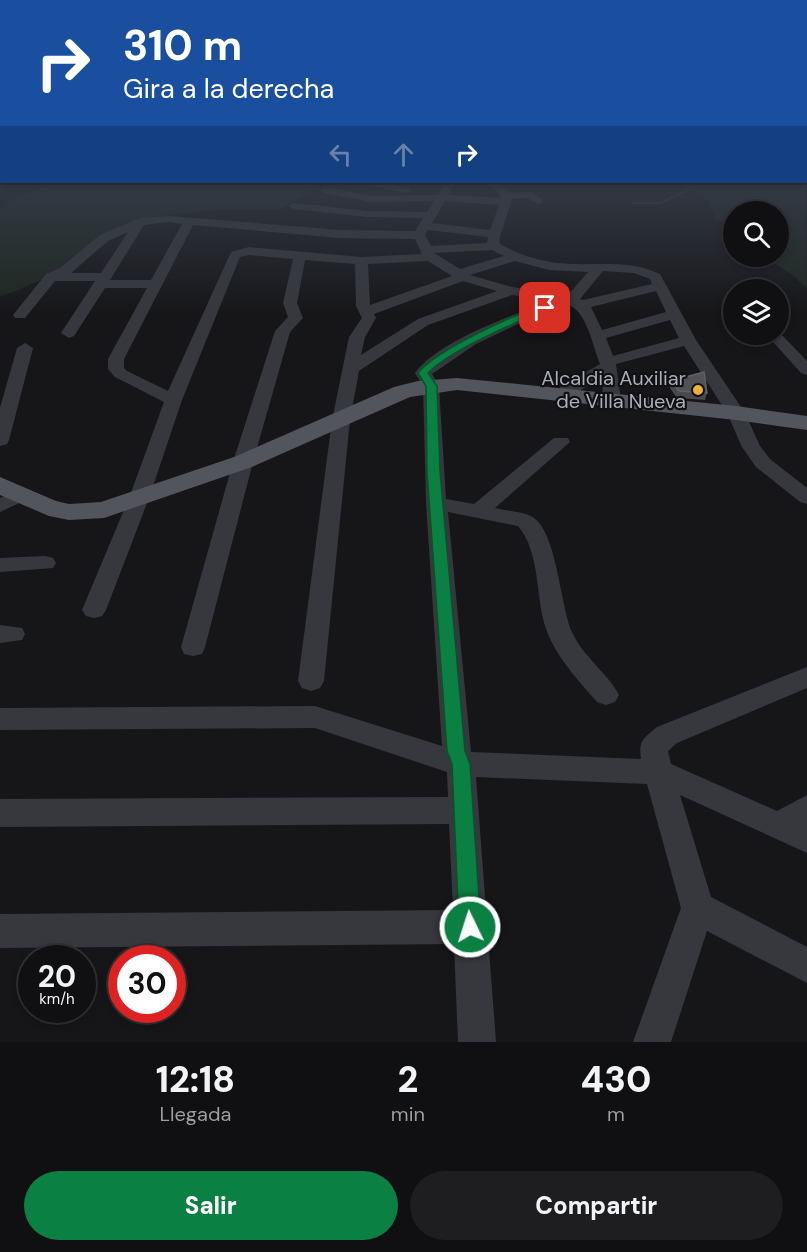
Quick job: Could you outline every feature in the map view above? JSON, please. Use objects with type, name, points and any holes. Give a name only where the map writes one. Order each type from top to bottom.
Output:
[{"type":"main road","points":[[8,495],[69,512],[104,510],[243,462],[402,393],[431,386],[457,384],[492,386],[807,423]]},
{"type":"street","points":[[405,218],[430,220],[494,240],[514,257],[546,266],[625,268],[646,272],[655,277],[688,340],[736,413],[746,440],[763,464],[807,498]]},
{"type":"street","points":[[494,218],[494,240]]},
{"type":"street","points":[[20,315],[51,277],[76,262],[105,238],[140,222],[158,219],[340,234],[430,220]]},
{"type":"street","points":[[428,253],[430,220]]},
{"type":"street","points":[[173,400],[116,369],[116,359],[158,284],[189,221]]},
{"type":"street","points":[[69,333],[140,222]]},
{"type":"street","points":[[94,610],[139,498],[173,400],[235,255],[249,251],[361,261],[428,253],[494,240]]},
{"type":"street","points":[[428,253],[460,276],[514,291],[573,302],[597,336],[608,364],[612,400]]},
{"type":"street","points":[[193,646],[243,462],[283,331],[296,318],[290,303],[300,255]]},
{"type":"street","points":[[365,312],[514,257]]},
{"type":"street","points":[[310,681],[341,420],[357,337],[369,318],[365,312],[361,261]]},
{"type":"street","points":[[352,368],[423,322],[514,291],[546,266]]},
{"type":"street","points":[[573,302],[599,268]]},
{"type":"street","points":[[51,277],[158,284]]},
{"type":"street","points":[[477,1042],[461,764],[456,751],[436,503],[431,386],[423,373],[433,362],[522,316],[573,302],[660,285]]},
{"type":"street","points":[[597,336],[676,314]]},
{"type":"street","points":[[562,394],[608,364],[688,340]]},
{"type":"street","points":[[783,345],[807,370]]},
{"type":"street","points":[[0,440],[25,348]]},
{"type":"street","points":[[479,511],[561,442]]},
{"type":"street","points":[[436,503],[525,521],[532,528],[542,556],[558,630],[584,669],[606,695]]},
{"type":"street","points":[[0,565],[45,563]]},
{"type":"street","points":[[659,1039],[698,908],[658,772],[653,747],[667,735],[807,677]]},
{"type":"street","points":[[0,719],[309,716],[322,718],[461,764],[658,772],[807,839]]},
{"type":"street","points":[[779,826],[807,808]]},
{"type":"street","points":[[0,813],[462,810]]},
{"type":"street","points":[[698,908],[807,966]]},
{"type":"street","points":[[0,932],[470,927]]},
{"type":"shaded area","points":[[0,218],[159,218],[136,223],[54,274],[0,296]]},
{"type":"shaded area","points":[[714,218],[723,218],[723,223],[715,220]]},
{"type":"shaded area","points":[[789,218],[806,218],[807,289],[794,276],[780,267],[789,267]]},
{"type":"building","points":[[704,372],[707,393],[679,391],[671,381]]},
{"type":"place","name":"Alcaldia Auxiliar de Villa Nueva","points":[[698,390]]},
{"type":"route","points":[[470,927],[461,764],[456,751],[434,471],[431,386],[423,373],[433,362],[446,354],[522,316],[545,308]]}]
